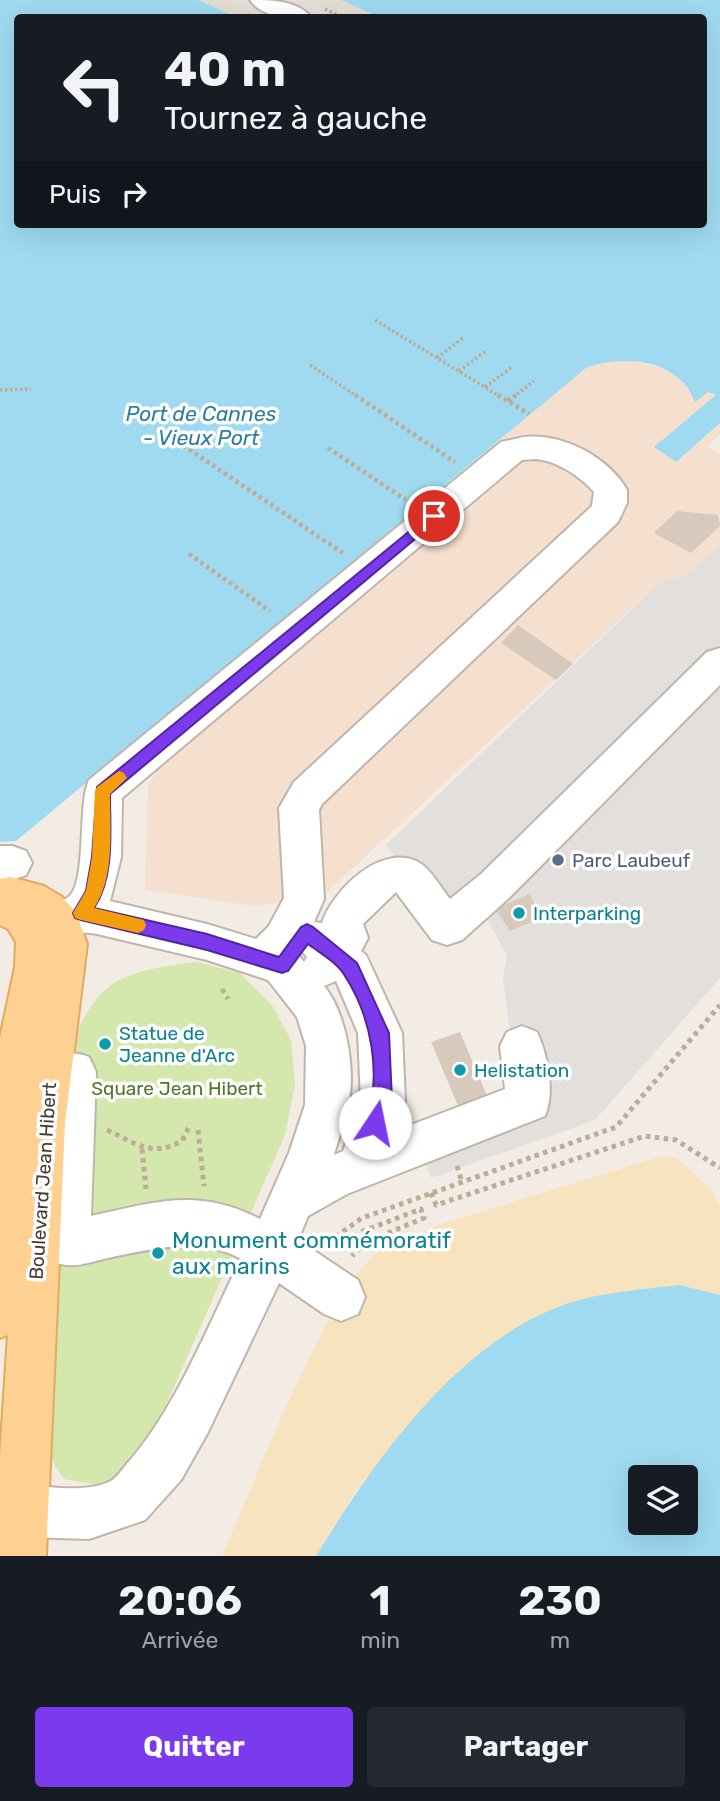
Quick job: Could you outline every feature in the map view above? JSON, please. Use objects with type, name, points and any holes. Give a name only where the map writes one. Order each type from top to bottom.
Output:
[{"type":"main road","points":[[4,874],[6,894],[29,898],[45,916]]},
{"type":"main road","name":"Boulevard Jean Hibert","points":[[0,1314],[26,1071],[66,961],[66,935],[45,916]]},
{"type":"main road","name":"Boulevard Jean Hibert","points":[[15,1523],[43,1123],[26,1071]]},
{"type":"street","points":[[262,0],[292,14]]},
{"type":"street","points":[[15,1523],[89,1513],[127,1502],[163,1462],[270,1250],[311,1156],[327,1105],[328,1046],[302,956],[284,939],[304,899],[299,808],[308,793],[606,513],[611,501],[609,487],[596,475],[559,453],[544,448],[513,450],[480,466],[103,791],[102,837],[94,893],[45,916]]},
{"type":"street","points":[[302,956],[347,938],[342,923],[345,914],[385,877],[397,873],[407,875],[447,927],[495,886],[720,662]]},
{"type":"street","points":[[302,956],[383,859]]},
{"type":"street","points":[[45,916],[302,956],[351,968],[380,1033],[383,1101],[361,1166]]},
{"type":"street","points":[[292,1199],[361,1166],[529,1101],[531,1045]]},
{"type":"street","points":[[26,1071],[67,1244],[150,1228],[208,1222],[257,1241],[270,1250],[341,1272]]},
{"type":"street","points":[[361,1166],[436,1175]]},
{"type":"path","points":[[375,320],[529,414]]},
{"type":"path","points":[[437,358],[464,337]]},
{"type":"path","points":[[459,371],[486,351]]},
{"type":"path","points":[[310,365],[480,466]]},
{"type":"path","points":[[485,387],[512,367]]},
{"type":"path","points":[[508,401],[534,381]]},
{"type":"path","points":[[0,390],[31,389]]},
{"type":"path","points":[[160,430],[353,560]]},
{"type":"path","points":[[328,448],[416,507]]},
{"type":"path","points":[[189,554],[272,612]]},
{"type":"path","points":[[222,989],[228,999]]},
{"type":"path","points":[[326,1245],[362,1217],[436,1175],[616,1127],[720,1005]]},
{"type":"path","points":[[26,1071],[100,1098],[106,1129],[130,1139],[141,1148],[157,1152],[182,1141],[190,1125]]},
{"type":"path","points":[[198,1130],[208,1222]]},
{"type":"path","points":[[436,1175],[436,1205],[645,1136],[669,1136],[720,1168]]},
{"type":"path","points":[[421,1209],[424,1218],[366,1242],[341,1272],[358,1233],[421,1209]]},
{"type":"shaded area","points":[[199,0],[341,0],[374,14],[229,14]]},
{"type":"shaded area","points":[[230,0],[304,0],[337,14],[260,14]]},
{"type":"shaded area","points":[[615,360],[630,360],[664,369],[676,376],[691,393],[708,392],[716,396],[676,462],[720,423],[720,434],[708,446],[720,454],[720,546],[686,574],[658,584],[322,897],[254,906],[145,890],[148,785],[159,769],[511,473],[480,457],[572,378],[586,368]]},
{"type":"shaded area","name":"Parc Laubeuf","points":[[720,546],[720,978],[595,1120],[431,1178],[416,1138],[517,1090],[503,978],[507,956],[478,903],[449,925],[386,845],[658,584],[686,574]]},
{"type":"green space","name":"Square Jean Hibert","points":[[196,962],[240,973],[272,1005],[291,1040],[295,1084],[285,1135],[141,1462],[103,1486],[64,1479],[45,1450],[64,1066],[85,1016],[109,987],[143,971]]},
{"type":"sand","points":[[661,1156],[677,1158],[713,1192],[720,1207],[720,1295],[679,1285],[619,1292],[559,1306],[507,1333],[455,1377],[355,1492],[316,1556],[222,1556],[284,1410],[331,1314],[346,1286],[376,1253],[435,1226]]},
{"type":"water","name":"Port de Cannes - Vieux Port","points":[[0,0],[199,0],[229,14],[14,14],[14,228],[707,228],[707,14],[372,14],[341,0],[720,0],[720,423],[676,462],[654,447],[716,395],[708,392],[695,402],[677,377],[649,364],[617,361],[586,368],[16,841],[0,842]]},
{"type":"water","points":[[679,1285],[720,1295],[720,1556],[316,1556],[390,1447],[450,1379],[484,1350],[520,1325],[558,1307],[634,1290]]},
{"type":"building","points":[[677,511],[718,515],[720,526],[691,553],[654,533]]},
{"type":"building","points":[[518,625],[573,664],[556,680],[501,643]]},
{"type":"building","name":"Interparking","points":[[529,894],[543,917],[510,931],[495,909]]},
{"type":"building","name":"Helistation","points":[[460,1032],[488,1098],[459,1108],[431,1042]]},
{"type":"slow traffic","points":[[119,778],[103,791],[101,857],[94,893],[81,913],[138,925]]},
{"type":"place","name":"Parc Laubeuf","points":[[558,860]]},
{"type":"place","name":"Interparking","points":[[519,913]]},
{"type":"place","name":"Statue de Jeanne d'Arc","points":[[105,1044]]},
{"type":"place","name":"Helistation","points":[[460,1070]]},
{"type":"place","name":"Monument commémoratif aux marins","points":[[158,1253]]},
{"type":"route","points":[[375,1123],[383,1101],[380,1033],[351,968],[307,932],[282,966],[207,942],[81,913],[94,893],[101,857],[103,791],[434,516]]}]
